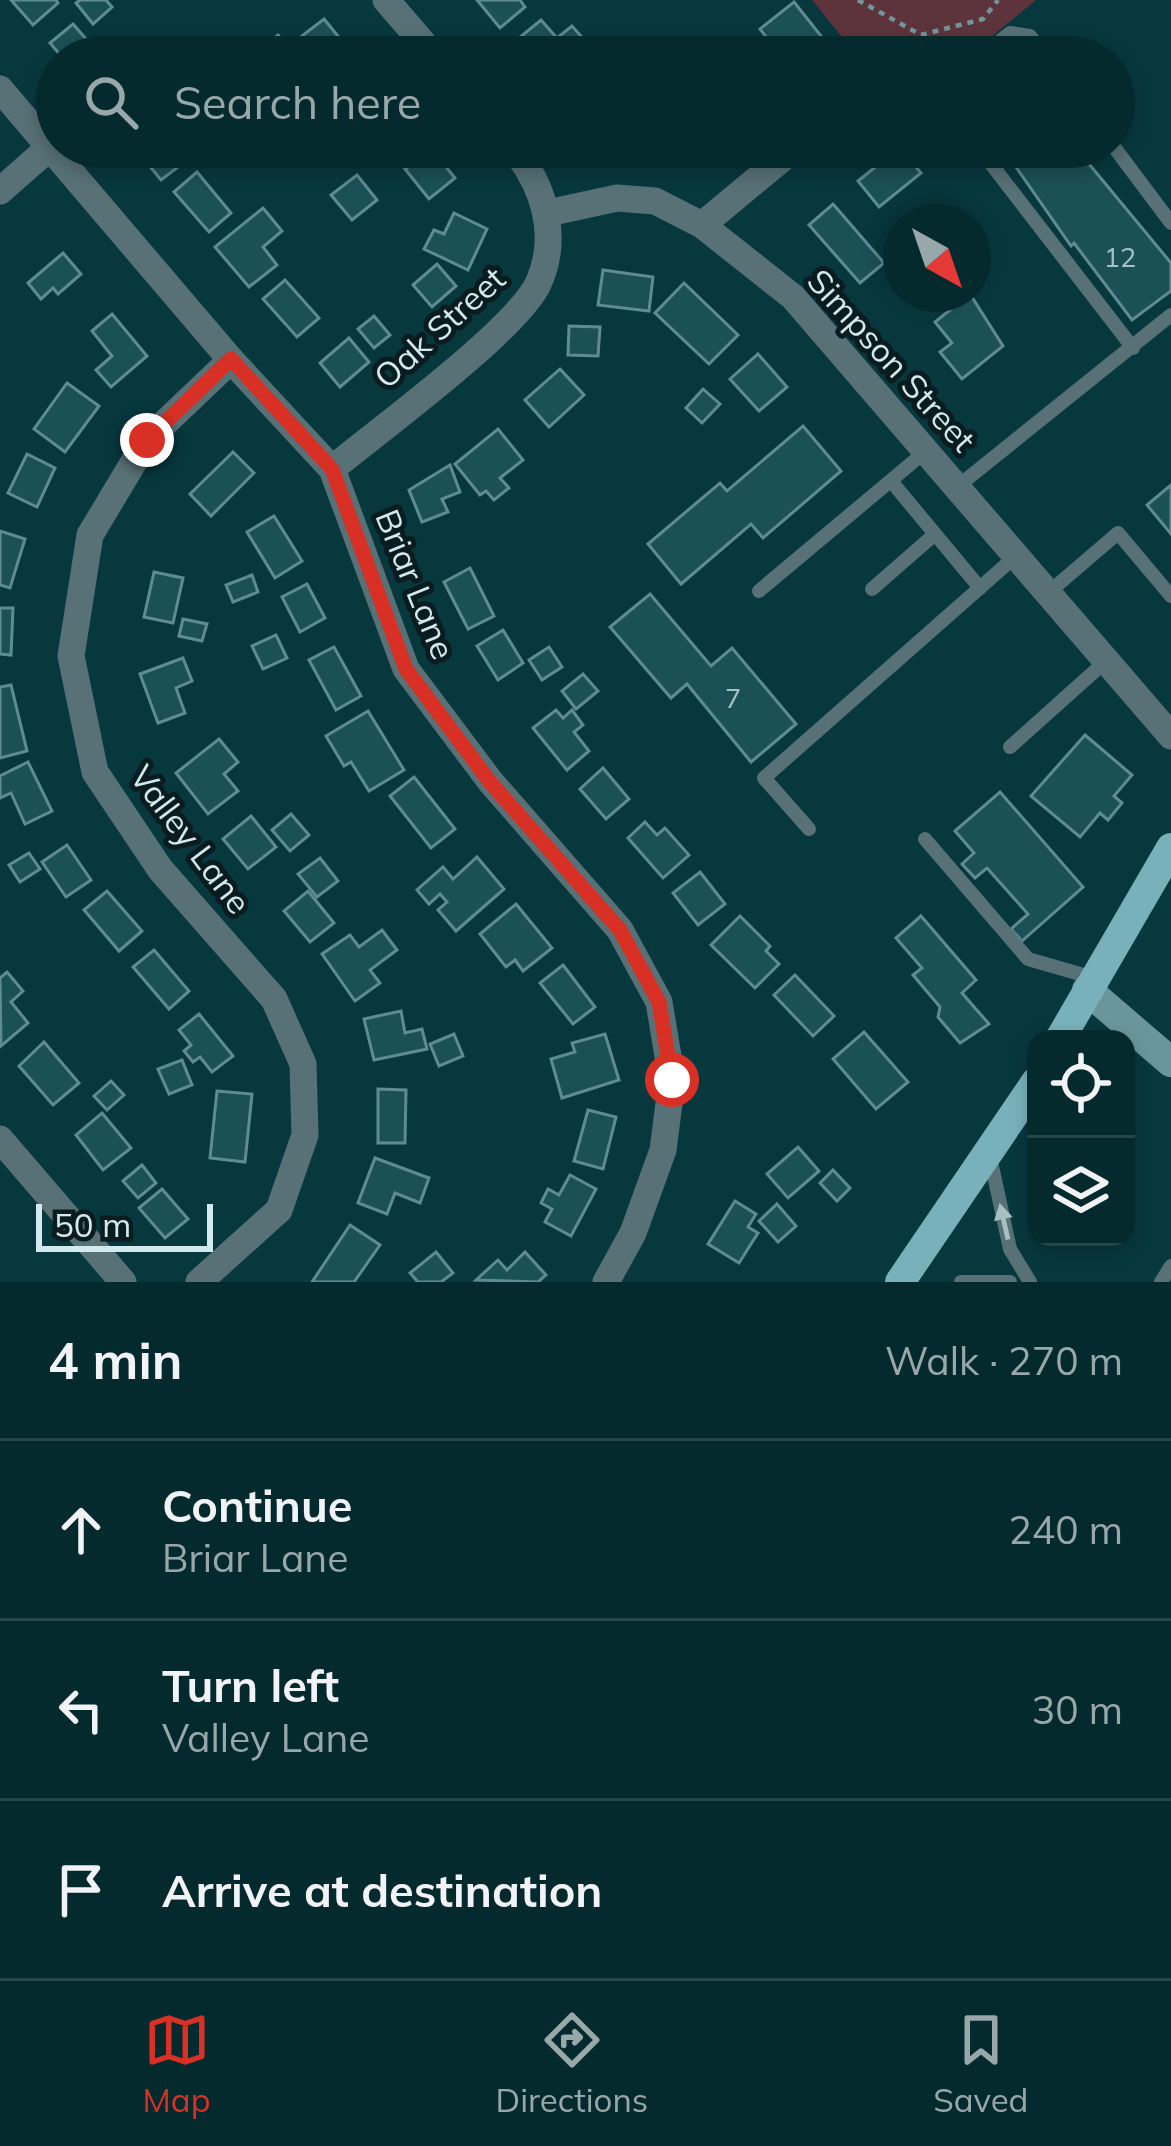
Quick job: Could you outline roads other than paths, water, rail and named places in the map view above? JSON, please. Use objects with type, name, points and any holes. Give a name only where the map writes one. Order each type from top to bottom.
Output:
[{"type":"main road","points":[[1065,1030],[1171,848]]},
{"type":"main road","points":[[900,1282],[1027,1096]]},
{"type":"street","points":[[386,0],[417,36]]},
{"type":"street","name":"Briar Lane","points":[[0,88],[36,130]]},
{"type":"street","points":[[0,190],[36,159]]},
{"type":"street","name":"Briar Lane","points":[[68,168],[332,469],[406,669],[490,782],[620,930],[659,1002],[672,1080],[663,1150],[633,1233],[606,1282]]},
{"type":"street","points":[[528,168],[548,213]]},
{"type":"street","points":[[702,225],[771,168]]},
{"type":"street","name":"Simpson Street","points":[[548,213],[638,197],[702,225],[793,297],[1171,736]]},
{"type":"street","name":"Oak Street","points":[[332,469],[503,326],[537,286],[548,248],[548,213]]},
{"type":"street","name":"Valley Lane","points":[[199,1282],[278,1210],[305,1136],[303,1064],[274,999],[160,869],[95,772],[71,656],[90,535],[147,440],[231,359]]},
{"type":"street","points":[[1090,984],[1171,1062]]},
{"type":"street","points":[[0,1139],[123,1282]]},
{"type":"lane","points":[[994,168],[1133,348]]},
{"type":"lane","points":[[1130,168],[1171,223]]},
{"type":"lane","points":[[957,487],[1171,315]]},
{"type":"lane","points":[[759,591],[926,451]]},
{"type":"lane","points":[[891,481],[980,588]]},
{"type":"lane","points":[[1048,592],[1118,533],[1171,596]]},
{"type":"lane","points":[[872,589],[935,534]]},
{"type":"lane","points":[[809,829],[764,778],[1016,556]]},
{"type":"lane","points":[[1010,747],[1106,661]]},
{"type":"lane","points":[[925,839],[1028,959],[1090,984]]},
{"type":"lane","points":[[990,1156],[1010,1249],[1030,1282]]},
{"type":"lane","points":[[1161,1282],[1171,1267]]},
{"type":"lane","points":[[961,1282],[1010,1282]]}]
